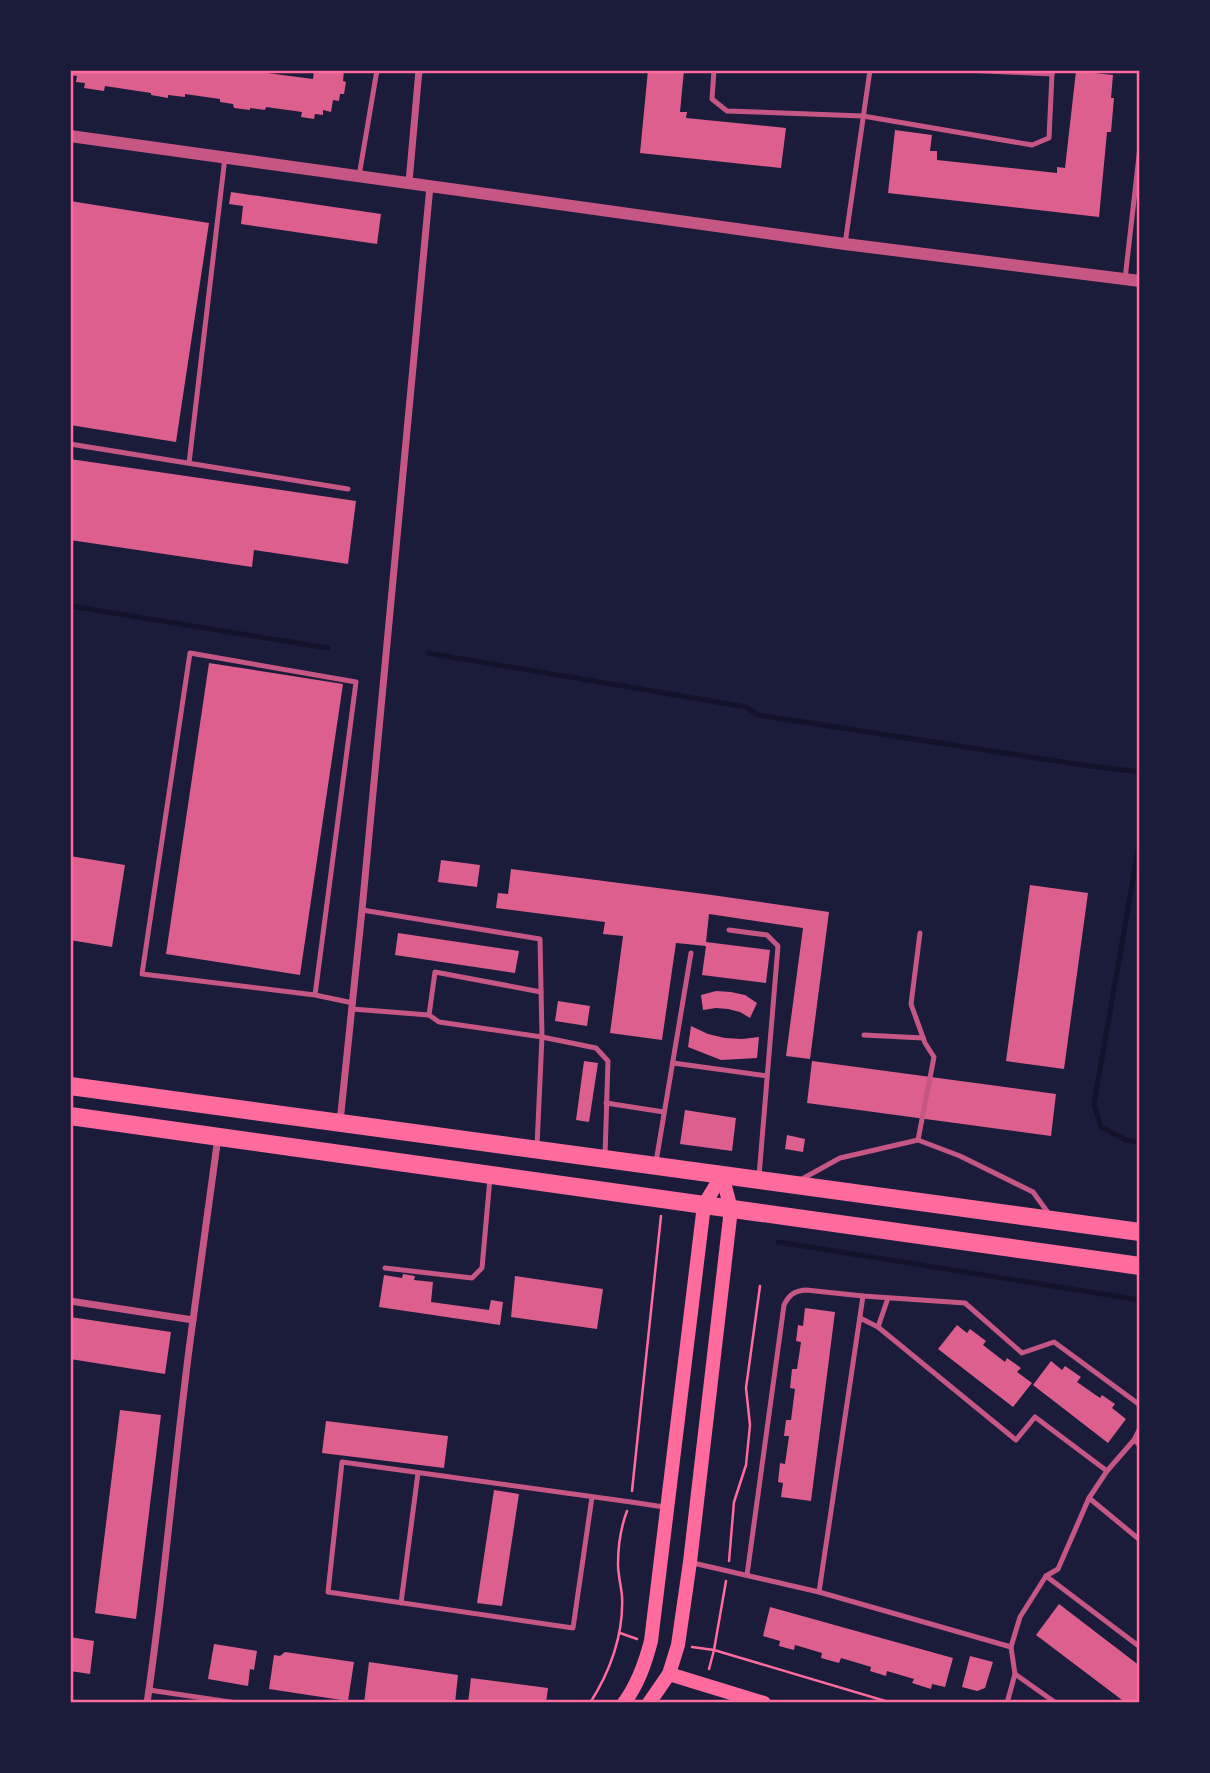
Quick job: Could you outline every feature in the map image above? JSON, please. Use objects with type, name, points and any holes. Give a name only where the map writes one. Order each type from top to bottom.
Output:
[{"type":"highway","points":[[70,1086],[1140,1231]]},
{"type":"highway","points":[[70,1116],[1140,1266]]},
{"type":"main road","points":[[628,1698],[645,1667],[651,1641],[704,1205],[722,1175]]},
{"type":"main road","points":[[628,1698],[655,1702],[669,1674],[678,1646],[731,1209],[722,1175]]},
{"type":"main road","points":[[628,1698],[669,1674],[764,1703]]},
{"type":"street","points":[[409,182],[419,70]]},
{"type":"street","points":[[70,136],[845,244],[1140,281]]},
{"type":"street","points":[[340,1122],[430,186]]},
{"type":"street","points":[[147,1703],[158,1627],[183,1390],[219,1136]]},
{"type":"street","points":[[70,1301],[193,1321]]},
{"type":"lane","points":[[359,176],[377,70]]},
{"type":"lane","points":[[714,70],[712,99],[727,111],[863,116],[1032,145],[1049,138],[1052,72],[968,70]]},
{"type":"lane","points":[[845,244],[870,70]]},
{"type":"lane","points":[[1125,279],[1140,147]]},
{"type":"lane","points":[[189,463],[225,157]]},
{"type":"lane","points":[[70,444],[348,489]]},
{"type":"lane","points":[[315,995],[356,682],[190,653],[142,974],[315,995],[352,1006],[429,1016],[439,1022],[596,1048],[608,1061],[604,1159]]},
{"type":"lane","points":[[362,910],[540,939],[542,1037],[536,1149]]},
{"type":"lane","points":[[729,930],[767,935],[778,946],[758,1180]]},
{"type":"lane","points":[[918,1140],[934,1057],[923,1038],[911,1004],[920,933]]},
{"type":"lane","points":[[656,1166],[691,953]]},
{"type":"lane","points":[[429,1016],[435,972],[541,992]]},
{"type":"lane","points":[[864,1035],[923,1038]]},
{"type":"lane","points":[[673,1063],[767,1076]]},
{"type":"lane","points":[[606,1103],[664,1112]]},
{"type":"lane","points":[[793,1184],[840,1158],[918,1140],[960,1156],[1033,1192],[1052,1220]]},
{"type":"lane","points":[[385,1268],[472,1278],[482,1268],[490,1175]]},
{"type":"lane","points":[[747,1575],[784,1306],[792,1293],[806,1290],[965,1303],[1022,1353],[1054,1342],[1140,1405]]},
{"type":"lane","points":[[819,1592],[863,1296]]},
{"type":"lane","points":[[878,1327],[888,1298]]},
{"type":"lane","points":[[860,1318],[878,1327],[1016,1440],[1035,1417],[1107,1471]]},
{"type":"lane","points":[[1007,1703],[1015,1674],[1011,1647],[1020,1617],[1046,1576],[1058,1569],[1089,1498],[1107,1471],[1134,1440],[1140,1428]]},
{"type":"lane","points":[[1134,1440],[1140,1445]]},
{"type":"lane","points":[[592,1497],[573,1628],[328,1592],[342,1462],[667,1507]]},
{"type":"lane","points":[[401,1603],[418,1473]]},
{"type":"lane","points":[[1089,1498],[1140,1540]]},
{"type":"lane","points":[[690,1562],[819,1592],[1011,1647]]},
{"type":"lane","points":[[1046,1576],[1140,1647]]},
{"type":"lane","points":[[1015,1674],[1056,1703]]},
{"type":"lane","points":[[149,1690],[237,1703]]},
{"type":"path","points":[[590,1703],[608,1669],[619,1633],[622,1597],[618,1566],[623,1522],[631,1502],[662,1199]]},
{"type":"path","points":[[619,1633],[637,1639]]},
{"type":"path","points":[[695,1648],[714,1650]]},
{"type":"building","points":[[70,70],[245,70],[313,79],[314,70],[344,70],[343,81],[346,82],[344,94],[340,94],[339,101],[333,100],[331,112],[323,110],[323,115],[315,114],[314,119],[301,117],[302,112],[266,107],[265,110],[234,108],[233,104],[220,102],[220,99],[185,94],[185,97],[168,95],[168,98],[105,86],[104,91],[84,88],[85,83],[76,82],[77,76],[70,75]]},
{"type":"building","points":[[648,70],[684,70],[680,112],[687,112],[686,118],[786,128],[781,168],[640,153]]},
{"type":"building","points":[[1076,71],[1113,75],[1111,132],[1107,132],[1099,217],[888,193],[895,130],[932,135],[930,151],[937,151],[937,160],[1057,173],[1057,167],[1065,168]]},
{"type":"building","points":[[231,192],[381,214],[377,244],[241,224],[243,206],[229,204]]},
{"type":"building","points":[[70,201],[209,223],[176,442],[70,425]]},
{"type":"building","points":[[70,459],[356,501],[348,564],[254,550],[252,567],[70,540]]},
{"type":"building","points":[[209,663],[343,684],[300,975],[166,954]]},
{"type":"building","points":[[70,856],[125,865],[112,947],[70,940]]},
{"type":"building","points":[[441,860],[480,865],[477,887],[438,882]]},
{"type":"building","points":[[511,869],[829,912],[810,1059],[786,1056],[803,928],[709,914],[706,942],[770,950],[766,983],[702,975],[706,946],[676,943],[662,1040],[610,1033],[623,936],[603,934],[605,922],[496,908],[498,893],[508,894]]},
{"type":"building","points":[[1030,885],[1088,893],[1064,1069],[1006,1061]]},
{"type":"building","points":[[398,933],[519,951],[515,973],[395,955]]},
{"type":"building","points":[[716,991],[745,995],[757,1003],[750,1018],[728,1009],[703,1010],[701,995]]},
{"type":"building","points":[[558,1001],[590,1006],[587,1026],[555,1021]]},
{"type":"building","points":[[691,1026],[725,1038],[759,1037],[757,1058],[721,1060],[688,1047]]},
{"type":"building","points":[[584,1061],[598,1063],[589,1122],[576,1120]]},
{"type":"building","points":[[812,1061],[1056,1094],[1051,1136],[807,1103]]},
{"type":"building","points":[[685,1110],[736,1118],[732,1151],[680,1144]]},
{"type":"building","points":[[787,1135],[805,1139],[803,1152],[785,1149]]},
{"type":"building","points":[[403,1274],[415,1276],[414,1280],[433,1282],[431,1302],[489,1310],[491,1300],[503,1302],[500,1325],[379,1307],[384,1275],[402,1278]]},
{"type":"building","points":[[515,1276],[603,1289],[597,1329],[511,1317]]},
{"type":"building","points":[[805,1308],[835,1312],[811,1501],[781,1497],[783,1483],[778,1482],[780,1463],[785,1464],[789,1436],[784,1436],[786,1420],[791,1420],[795,1389],[790,1388],[792,1369],[797,1369],[801,1342],[796,1341],[798,1325],[803,1326]]},
{"type":"building","points":[[70,1317],[171,1332],[165,1374],[70,1359]]},
{"type":"building","points":[[957,1325],[967,1333],[970,1329],[986,1341],[983,1345],[1005,1362],[1007,1358],[1021,1368],[1017,1372],[1032,1383],[1013,1407],[938,1349]]},
{"type":"building","points":[[1051,1361],[1062,1370],[1065,1366],[1081,1377],[1077,1382],[1100,1398],[1102,1395],[1115,1404],[1112,1408],[1126,1419],[1108,1443],[1033,1385]]},
{"type":"building","points":[[120,1410],[161,1415],[136,1619],[95,1613]]},
{"type":"building","points":[[326,1421],[448,1436],[444,1468],[322,1453]]},
{"type":"building","points":[[494,1490],[519,1494],[502,1606],[477,1603]]},
{"type":"building","points":[[1059,1604],[1140,1666],[1140,1703],[1126,1703],[1036,1635]]},
{"type":"building","points":[[770,1607],[953,1658],[945,1687],[932,1684],[931,1689],[912,1683],[914,1679],[887,1671],[886,1676],[870,1671],[871,1667],[841,1658],[839,1663],[821,1658],[822,1653],[795,1645],[794,1650],[779,1646],[780,1641],[763,1636]]},
{"type":"building","points":[[70,1637],[94,1641],[90,1674],[70,1671]]},
{"type":"building","points":[[214,1644],[257,1651],[254,1670],[250,1669],[248,1686],[208,1679]]},
{"type":"building","points":[[285,1652],[354,1662],[348,1701],[269,1689],[274,1655],[280,1656]]},
{"type":"building","points":[[970,1656],[993,1662],[985,1688],[977,1691],[962,1687]]},
{"type":"building","points":[[369,1662],[458,1675],[455,1703],[364,1703]]},
{"type":"building","points":[[471,1678],[548,1688],[546,1703],[468,1703]]},
{"type":"waterway","points":[[70,606],[328,648]]},
{"type":"waterway","points":[[428,653],[746,707],[758,715],[1140,772]]},
{"type":"waterway","points":[[1140,839],[1094,1104],[1101,1127],[1126,1140],[1140,1143]]},
{"type":"waterway","points":[[778,1242],[1140,1300]]}]
